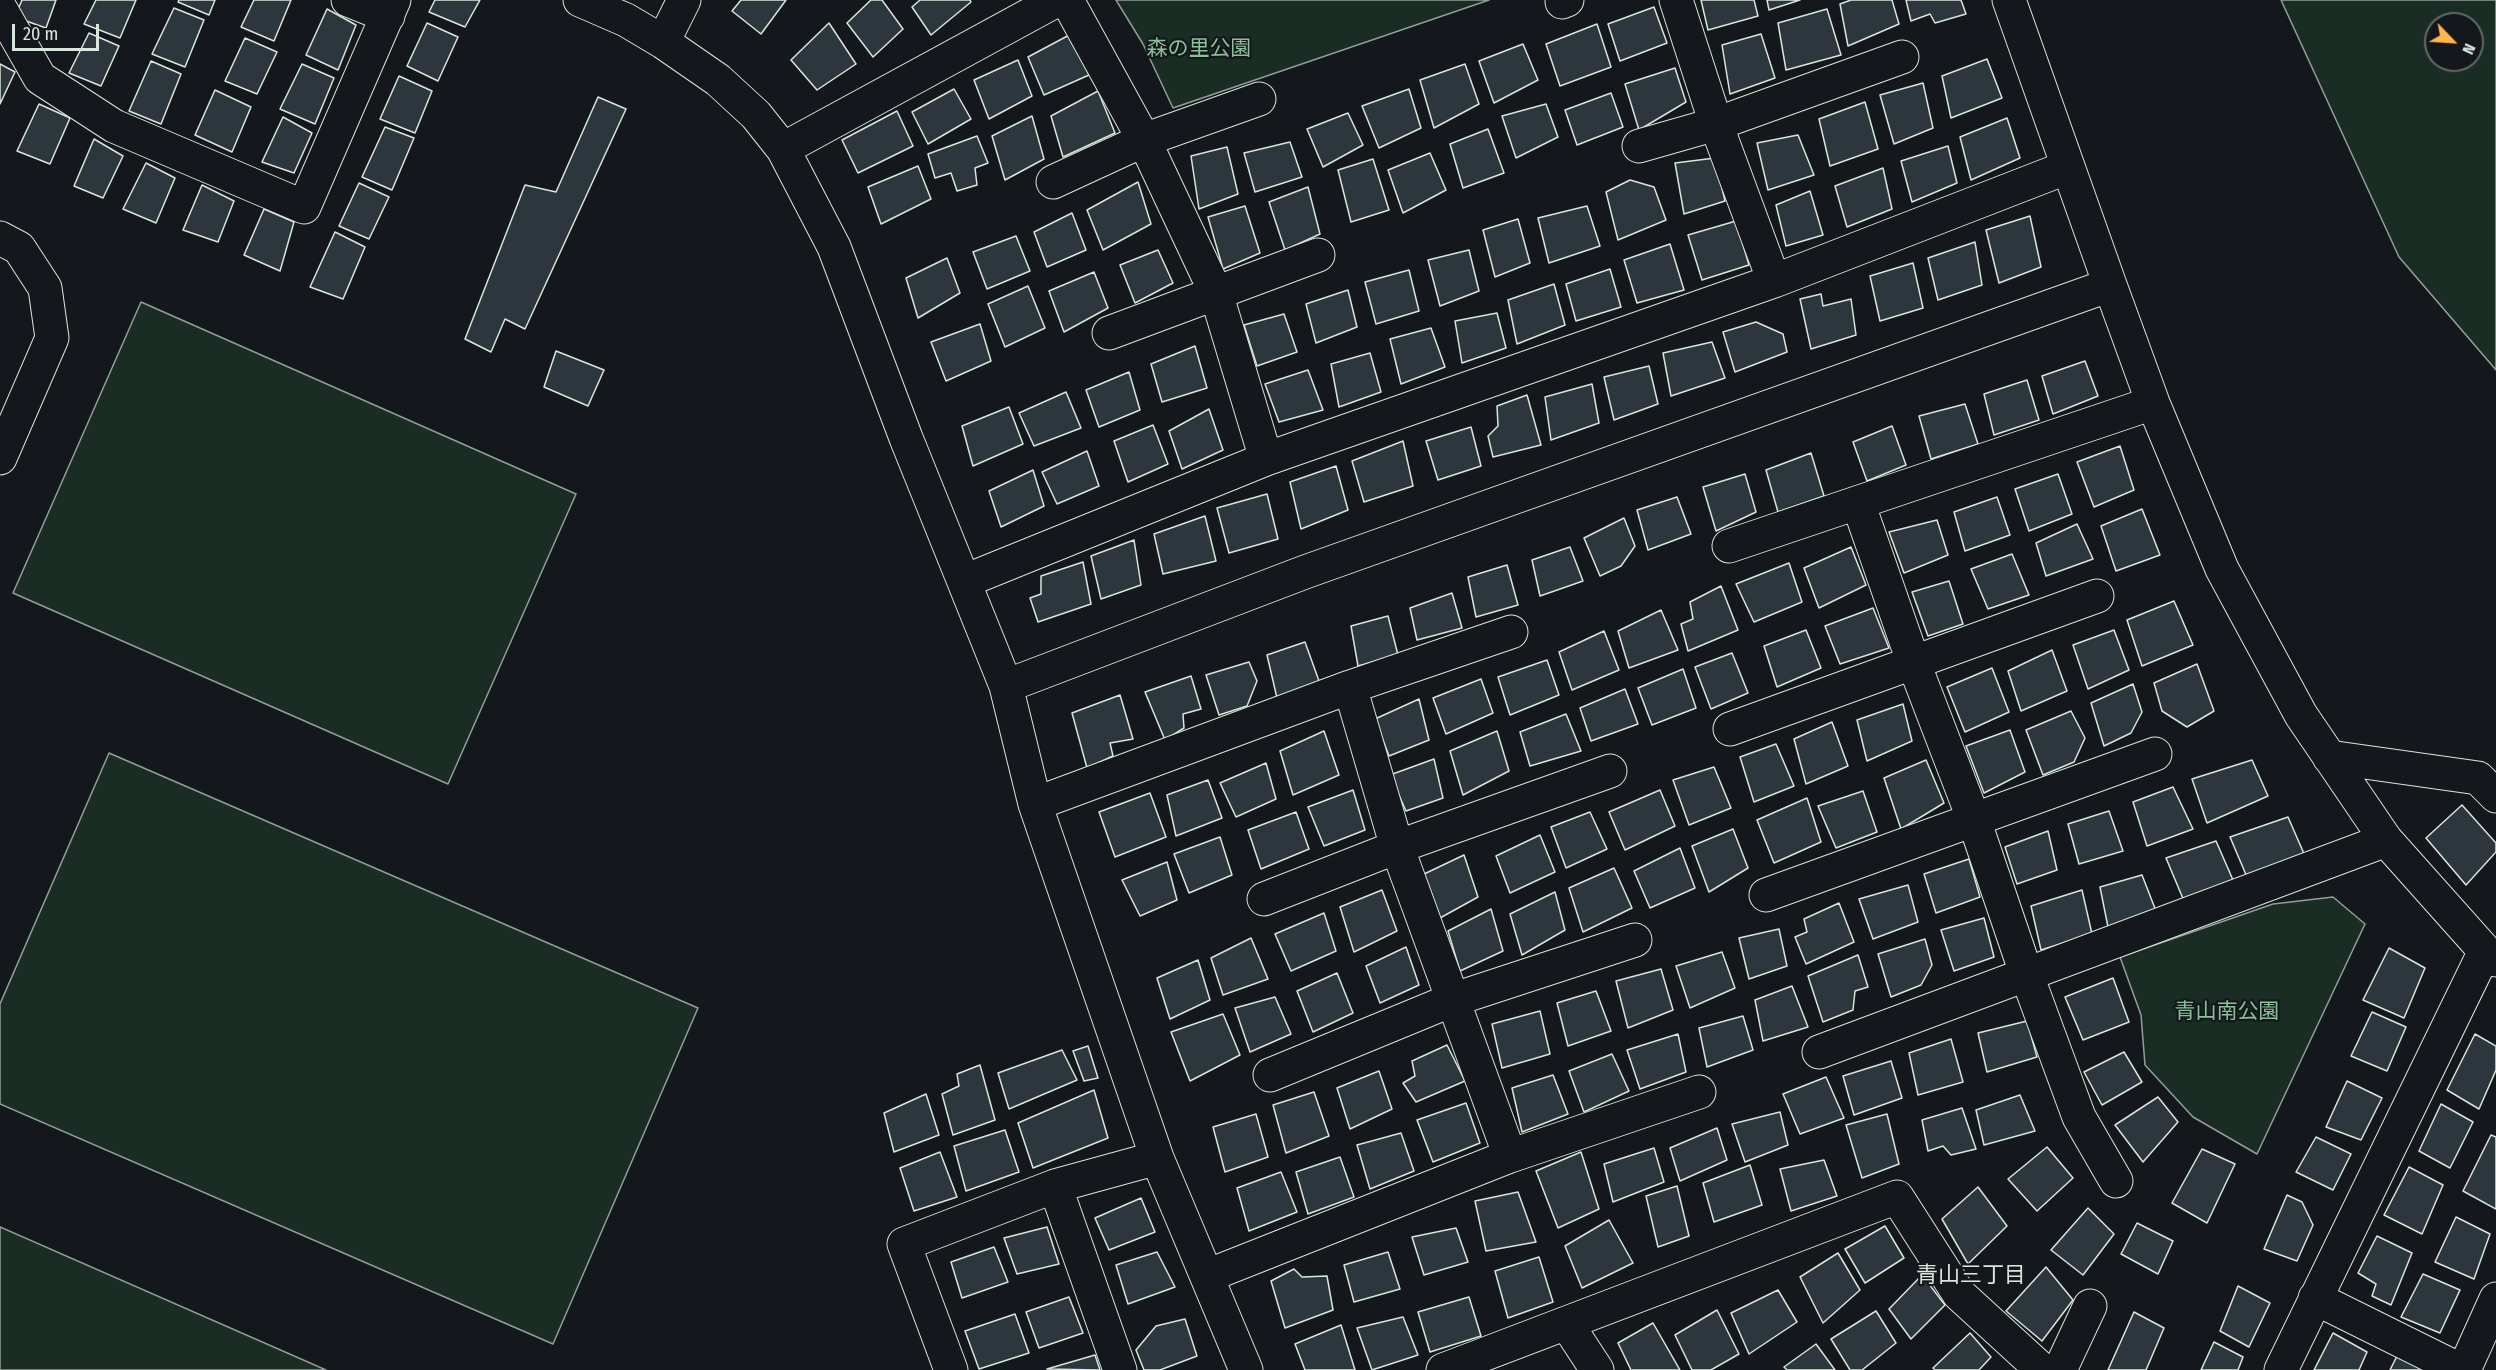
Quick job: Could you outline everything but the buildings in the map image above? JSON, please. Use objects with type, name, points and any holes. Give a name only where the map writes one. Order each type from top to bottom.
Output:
[{"type":"street","points":[[0,8],[40,78],[114,126],[304,207],[391,8],[348,0]]},
{"type":"street","points":[[580,0],[626,21],[663,42],[718,80],[756,115],[783,149],[834,247],[906,438],[1006,686],[1035,804],[1157,1158],[1246,1370]]},
{"type":"street","points":[[663,42],[684,0]]},
{"type":"street","points":[[783,149],[1057,0]]},
{"type":"street","points":[[1067,0],[1144,140],[1216,293],[1266,459]]},
{"type":"street","points":[[1676,0],[1716,124],[1774,280]]},
{"type":"street","points":[[2009,0],[2153,403],[2222,569],[2301,716],[2386,840],[2490,956],[2315,1298],[2281,1370]]},
{"type":"street","points":[[1639,147],[1716,124],[1902,57]]},
{"type":"street","points":[[1053,182],[1144,140],[1259,99]]},
{"type":"street","points":[[965,581],[1266,459],[1774,280],[2068,166]]},
{"type":"street","points":[[0,238],[20,248],[45,288],[52,338],[0,458]]},
{"type":"street","points":[[1109,333],[1318,255]]},
{"type":"street","points":[[1006,686],[1305,572],[2110,285]]},
{"type":"street","points":[[1729,546],[2153,403]]},
{"type":"street","points":[[1858,503],[2079,1117],[2116,1181]]},
{"type":"street","points":[[1730,729],[2097,596]]},
{"type":"street","points":[[1035,804],[1350,687],[1511,632]]},
{"type":"street","points":[[1350,687],[1397,847],[1510,1156]]},
{"type":"street","points":[[1766,895],[2155,754]]},
{"type":"street","points":[[2329,757],[2478,778],[2496,796]]},
{"type":"street","points":[[1264,899],[1397,847],[1610,771]]},
{"type":"street","points":[[1819,1052],[2386,840]]},
{"type":"street","points":[[1270,1075],[1452,1000],[1635,940]]},
{"type":"street","points":[[1207,1276],[1510,1156],[1699,1092]]},
{"type":"street","points":[[951,1370],[904,1244],[1055,1186],[1157,1158]]},
{"type":"street","points":[[1055,1186],[1120,1370]]},
{"type":"street","points":[[1443,1370],[1897,1197],[1959,1294],[2042,1370]]},
{"type":"street","points":[[2315,1298],[2462,1370],[2496,1299]]},
{"type":"street","points":[[2060,1370],[2090,1306]]},
{"type":"street","points":[[1567,1324],[1598,1370]]},
{"type":"green space","name":"森の里公園","points":[[1116,0],[1489,0],[1173,108],[1143,44]]},
{"type":"green space","points":[[2281,0],[2496,0],[2496,370],[2399,257]]},
{"type":"green space","points":[[141,302],[576,494],[448,784],[13,593]]},
{"type":"green space","points":[[109,753],[698,1008],[553,1344],[0,1104],[0,1004]]},
{"type":"green space","name":"青山南公園","points":[[2333,897],[2365,924],[2257,1154],[2193,1117],[2145,1065],[2141,1015],[2120,957],[2273,904]]},
{"type":"green space","points":[[0,1227],[326,1370],[0,1370]]},
{"type":"district","name":"青山三丁目","points":[[1971,1276]]}]
